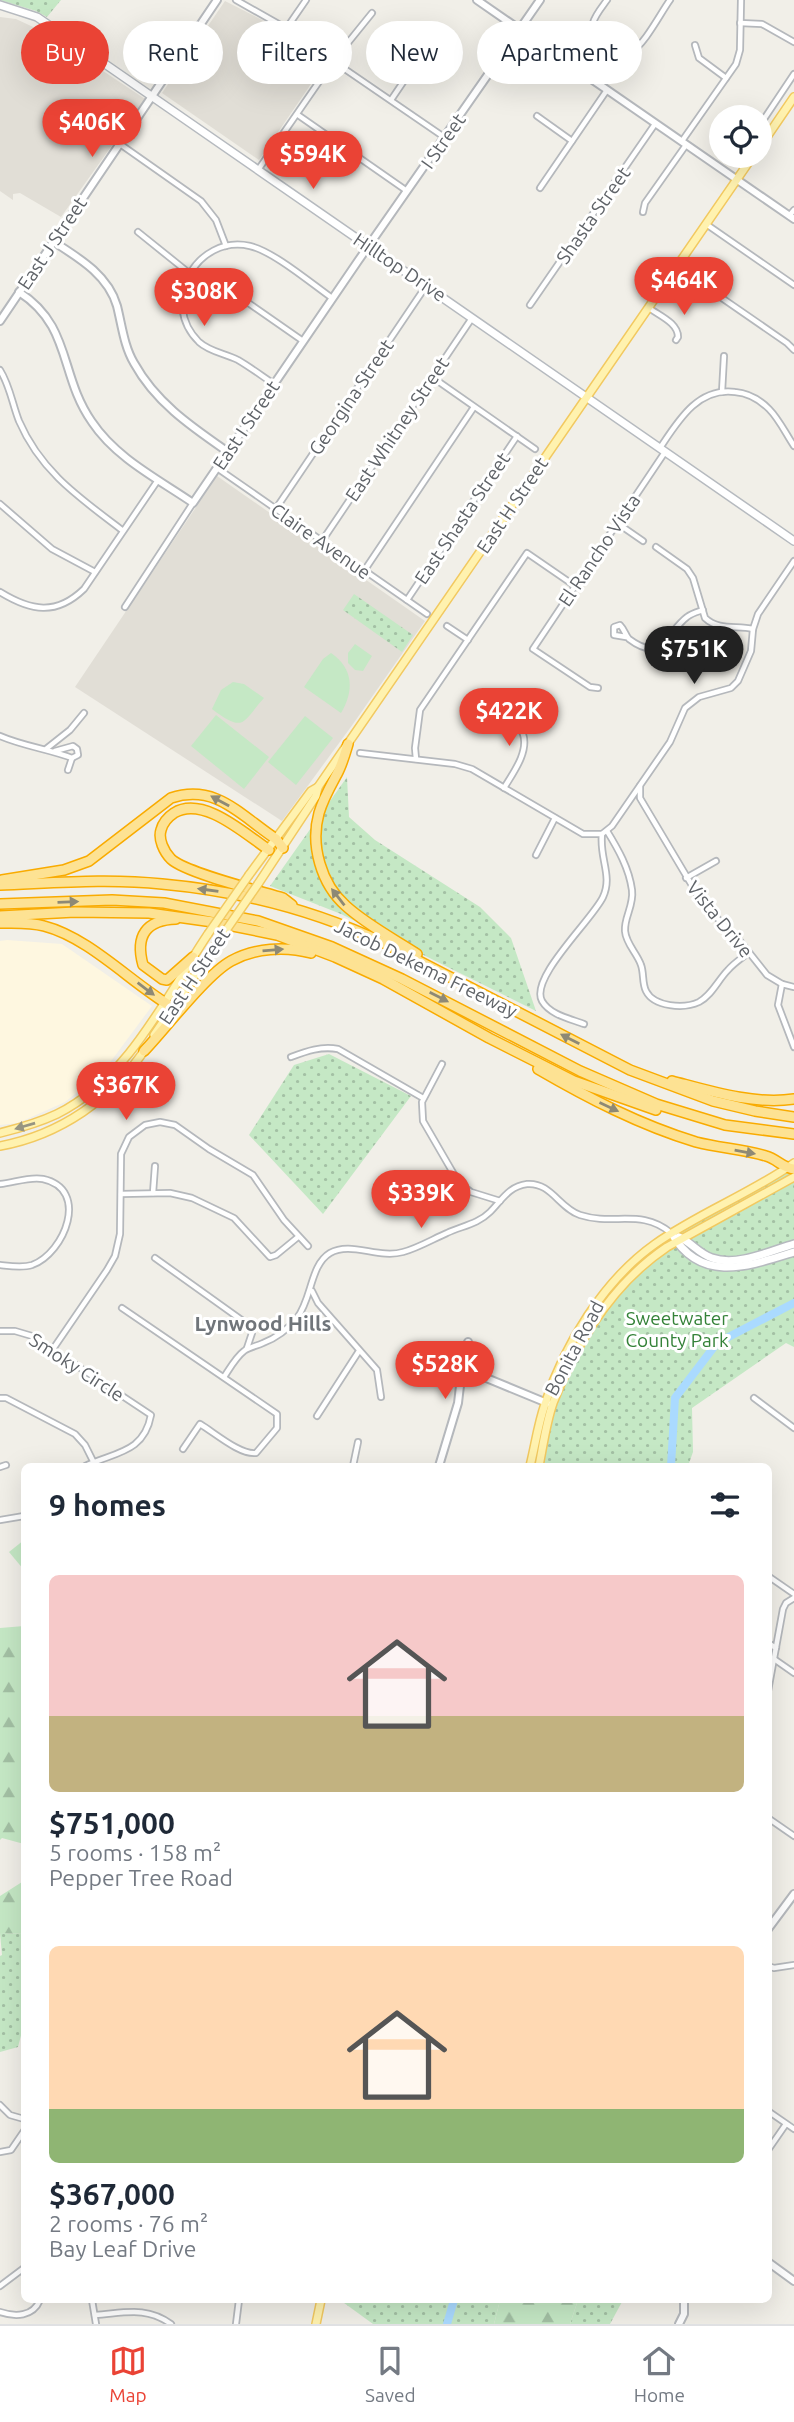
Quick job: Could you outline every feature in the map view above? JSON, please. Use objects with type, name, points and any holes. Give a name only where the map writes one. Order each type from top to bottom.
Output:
[{"type":"highway","points":[[348,744],[319,814],[317,851],[320,868],[332,891],[345,906],[453,979]]},
{"type":"highway","points":[[0,882],[64,870],[89,861],[171,798],[185,793],[217,797],[276,839],[283,848]]},
{"type":"highway","points":[[269,850],[223,819],[195,807],[178,811],[167,818],[160,831],[163,847],[176,863],[283,898],[299,910]]},
{"type":"highway","name":"Jacob Dekema Freeway","points":[[0,882],[161,883],[250,897],[299,910],[348,926],[630,1070],[713,1101],[794,1117]]},
{"type":"highway","name":"Jacob Dekema Freeway","points":[[0,904],[112,900],[164,903],[258,921],[332,947],[402,979],[601,1081],[656,1104],[725,1125],[794,1134]]},
{"type":"highway","points":[[0,916],[75,912],[149,913],[276,935],[362,970],[574,1081],[675,1116],[725,1125]]},
{"type":"highway","points":[[193,957],[173,977],[162,979],[143,965],[139,942],[150,926],[172,919],[213,922]]},
{"type":"highway","points":[[0,923],[43,925],[61,933],[80,943],[168,1005]]},
{"type":"highway","points":[[144,1051],[211,977],[230,961],[256,952],[291,949],[362,970]]},
{"type":"highway","points":[[509,1048],[523,1061],[610,1108],[699,1142],[766,1156],[792,1167]]},
{"type":"highway","points":[[630,1070],[708,1091],[760,1100],[794,1100]]},
{"type":"main road","name":"Hilltop Drive","points":[[0,5],[37,17],[794,541]]},
{"type":"main road","points":[[772,129],[794,97]]},
{"type":"main road","name":"East H Street","points":[[0,1133],[51,1117],[91,1092],[132,1049],[220,939],[283,848],[316,796],[318,787],[744,168]]},
{"type":"main road","name":"East H Street","points":[[0,1146],[44,1135],[84,1112],[122,1079],[144,1051],[193,957],[208,934],[311,791],[318,787]]},
{"type":"main road","name":"Bonita Road","points":[[531,1463],[569,1350],[598,1300],[632,1262],[672,1234],[792,1167]]},
{"type":"main road","name":"Bonita Road","points":[[539,1463],[549,1403],[607,1302],[648,1259],[794,1177]]},
{"type":"main road","points":[[672,1234],[701,1253],[724,1261],[794,1244]]},
{"type":"main road","points":[[680,1240],[695,1259],[723,1268],[749,1266],[794,1252]]},
{"type":"main road","points":[[316,2324],[320,2303]]},
{"type":"street","name":"East J Street","points":[[0,321],[218,0]]},
{"type":"street","points":[[236,0],[272,21]]},
{"type":"street","points":[[292,21],[306,0]]},
{"type":"street","points":[[477,0],[506,21]]},
{"type":"street","name":"I Street","points":[[525,21],[540,0]]},
{"type":"street","points":[[594,21],[607,0]]},
{"type":"street","points":[[642,39],[670,0]]},
{"type":"street","points":[[643,212],[645,203],[736,64],[740,50],[741,0]]},
{"type":"street","points":[[352,38],[372,13]]},
{"type":"street","points":[[740,23],[762,24],[794,42]]},
{"type":"street","points":[[695,45],[699,58],[726,78]]},
{"type":"street","points":[[352,73],[445,138]]},
{"type":"street","points":[[772,107],[794,74]]},
{"type":"street","points":[[258,170],[319,84]]},
{"type":"street","points":[[391,100],[402,84]]},
{"type":"street","name":"I Street","points":[[369,246],[482,84]]},
{"type":"street","points":[[599,84],[736,180],[792,215]]},
{"type":"street","points":[[540,188],[607,90]]},
{"type":"street","points":[[298,115],[408,191]]},
{"type":"street","points":[[537,116],[572,141]]},
{"type":"street","name":"Shasta Street","points":[[530,305],[655,124]]},
{"type":"street","points":[[120,144],[201,201],[216,220],[226,246]]},
{"type":"street","points":[[706,224],[794,285]]},
{"type":"street","points":[[138,232],[188,273]]},
{"type":"street","points":[[54,242],[95,271],[106,283],[115,300],[132,360],[148,384],[176,415],[228,452]]},
{"type":"street","points":[[274,384],[238,360],[208,349],[193,335],[182,306],[183,286],[188,273],[202,257],[226,246],[245,245],[261,250],[332,298]]},
{"type":"street","name":"East I Street","points":[[125,607],[369,246]]},
{"type":"street","points":[[677,267],[794,350]]},
{"type":"street","name":"Georgina Street","points":[[275,510],[426,285]]},
{"type":"street","points":[[19,292],[44,312],[55,328],[73,385],[94,425],[122,454],[193,503]]},
{"type":"street","points":[[237,300],[247,302],[303,341]]},
{"type":"street","points":[[648,307],[675,325],[678,330],[676,340]]},
{"type":"street","name":"East Whitney Street","points":[[322,541],[473,317]]},
{"type":"street","points":[[724,356],[722,392],[742,393],[770,409],[794,446]]},
{"type":"street","points":[[0,370],[9,387],[19,421],[44,462],[77,498],[122,530]]},
{"type":"street","points":[[432,377],[535,449]]},
{"type":"street","name":"El Rancho Vista","points":[[598,688],[590,687],[533,649],[691,407],[706,396],[722,392]]},
{"type":"street","points":[[364,571],[474,407]]},
{"type":"street","name":"East Shasta Street","points":[[407,600],[517,436]]},
{"type":"street","name":"Claire Avenue","points":[[217,468],[427,614]]},
{"type":"street","points":[[0,592],[39,608],[62,606],[72,601],[84,589],[158,480]]},
{"type":"street","points":[[0,504],[52,550],[95,572]]},
{"type":"street","points":[[617,523],[643,541]]},
{"type":"street","points":[[656,547],[687,569],[693,578],[705,618],[715,625],[753,629]]},
{"type":"street","points":[[416,759],[421,710],[527,553],[575,586]]},
{"type":"street","points":[[584,1024],[549,1009],[540,995],[541,986],[557,959],[603,897],[608,877],[601,856],[605,832],[670,742],[680,714],[687,706],[699,698],[731,688],[738,681],[751,651],[753,629],[758,614],[794,561]]},
{"type":"street","points":[[626,636],[644,647],[656,647],[668,641],[688,616],[703,610]]},
{"type":"street","points":[[447,626],[468,640]]},
{"type":"street","points":[[505,788],[519,761],[524,744],[523,734],[508,708]]},
{"type":"street","points":[[46,749],[70,730],[84,713]]},
{"type":"street","points":[[0,736],[72,758]]},
{"type":"street","points":[[55,751],[73,746],[78,749],[78,755],[72,758],[68,770]]},
{"type":"street","points":[[360,753],[469,768],[583,834],[605,832]]},
{"type":"street","name":"Vista Drive","points":[[640,785],[640,798],[703,904],[767,975],[782,984]]},
{"type":"street","points":[[536,855],[555,818]]},
{"type":"street","points":[[605,832],[621,853],[630,879],[633,897],[632,910],[625,925],[626,939],[641,964],[644,986],[651,999],[681,1005],[697,1003],[748,953]]},
{"type":"street","points":[[686,877],[716,861]]},
{"type":"street","points":[[794,987],[782,984],[778,1004],[794,1047]]},
{"type":"street","points":[[291,1057],[314,1049],[338,1049],[424,1098]]},
{"type":"street","points":[[442,1064],[424,1098],[422,1119],[456,1179],[471,1192],[500,1201]]},
{"type":"street","points":[[53,1349],[112,1262],[120,1234],[121,1154],[133,1133],[145,1125],[155,1122],[170,1123],[181,1128],[209,1149],[253,1175],[298,1237],[308,1246]]},
{"type":"street","points":[[153,1193],[155,1166]]},
{"type":"street","points":[[0,1184],[40,1178],[48,1181],[65,1195],[69,1219],[64,1235],[39,1262],[24,1267],[0,1265]]},
{"type":"street","points":[[225,1377],[241,1353],[268,1341],[286,1329],[303,1309],[320,1262],[335,1251],[353,1249],[384,1255],[405,1252],[480,1220],[514,1187],[524,1184],[538,1185],[550,1190],[576,1214],[595,1220],[643,1219],[658,1223],[672,1234]]},
{"type":"street","points":[[121,1194],[153,1193],[188,1197],[226,1213],[242,1224],[270,1256],[276,1255],[298,1237]]},
{"type":"street","points":[[155,1258],[248,1324],[252,1333],[247,1349]]},
{"type":"street","points":[[311,1290],[318,1303],[377,1370],[381,1397]]},
{"type":"street","points":[[122,1308],[275,1411],[277,1428],[261,1450],[251,1454],[239,1450],[200,1424],[183,1448]]},
{"type":"street","name":"Smoky Circle","points":[[0,1331],[26,1334],[53,1349],[151,1415],[146,1433],[132,1448],[94,1462]]},
{"type":"street","points":[[440,1463],[458,1403],[461,1368],[468,1342]]},
{"type":"street","points":[[317,1416],[359,1351]]},
{"type":"street","points":[[461,1368],[549,1403]]},
{"type":"street","points":[[0,1398],[6,1398],[75,1434],[94,1462]]},
{"type":"street","points":[[754,1398],[794,1428]]},
{"type":"street","points":[[354,1463],[358,1442]]},
{"type":"street","points":[[0,1520],[21,1517]]},
{"type":"street","points":[[772,1579],[794,1596],[783,1609],[772,1670]]},
{"type":"street","points":[[772,1646],[776,1648]]},
{"type":"street","points":[[774,1659],[794,1673]]},
{"type":"street","points":[[772,1821],[794,1836]]},
{"type":"street","points":[[772,1924],[794,1894]]},
{"type":"street","points":[[772,1967],[794,1965]]},
{"type":"street","points":[[0,2105],[10,2115],[21,2118]]},
{"type":"street","points":[[772,2114],[794,2129]]},
{"type":"street","points":[[772,2144],[786,2124]]},
{"type":"street","points":[[0,2152],[10,2150],[21,2135]]},
{"type":"street","points":[[772,2265],[794,2281]]},
{"type":"street","points":[[0,2286],[21,2270]]},
{"type":"street","points":[[0,2312],[12,2316],[23,2315],[38,2303]]},
{"type":"street","points":[[93,2303],[96,2324]]},
{"type":"street","points":[[236,2324],[239,2303]]},
{"type":"street","points":[[680,2324],[684,2303]]},
{"type":"street","points":[[95,2315],[148,2312],[171,2324]]},
{"type":"shaded area","points":[[225,1],[264,21],[237,21],[237,84],[311,84],[259,160],[162,93],[168,84],[223,84],[223,21],[211,21]]},
{"type":"shaded area","points":[[0,17],[21,21],[21,84],[109,84],[109,75],[145,99],[61,217],[20,193],[13,194],[13,200],[0,191]]},
{"type":"shaded area","points":[[217,476],[425,621],[282,821],[75,687]]},
{"type":"shaded area","points":[[0,941],[62,944],[152,1006],[103,1072],[65,1102],[18,1123],[0,1125]]},
{"type":"green space","points":[[0,0],[61,0],[47,17]]},
{"type":"green space","points":[[354,594],[413,635],[402,652],[343,610]]},
{"type":"green space","points":[[355,644],[372,656],[363,671],[355,670],[348,663],[348,653]]},
{"type":"green space","points":[[331,653],[344,666],[350,681],[348,697],[341,713],[304,687],[323,659]]},
{"type":"green space","points":[[233,682],[244,684],[264,698],[247,719],[237,723],[212,709],[221,690]]},
{"type":"green space","points":[[216,715],[269,757],[244,789],[191,746]]},
{"type":"green space","points":[[305,716],[333,738],[296,785],[268,762]]},
{"type":"green space","points":[[347,777],[349,817],[375,840],[480,907],[511,938],[536,1011],[341,914],[270,886]]},
{"type":"green space","points":[[329,1054],[411,1096],[323,1214],[249,1135],[294,1065]]},
{"type":"green space","name":"Sweetwater County Park","points":[[794,1167],[794,1347],[786,1343],[692,1408],[693,1452],[689,1463],[534,1463],[550,1403],[562,1372],[592,1316],[612,1290],[660,1246]]},
{"type":"green space","points":[[21,1542],[21,1566],[9,1552]]},
{"type":"green space","points":[[21,1626],[21,1843],[2,1838],[0,1840],[0,1628]]},
{"type":"green space","points":[[21,1883],[21,1934],[0,1933],[0,1896]]},
{"type":"green space","points":[[0,1933],[21,1934],[21,2036],[18,2047],[0,2052],[0,1956]]},
{"type":"green space","points":[[344,2303],[499,2303],[494,2324],[373,2324]]},
{"type":"green space","points":[[499,2303],[577,2303],[570,2324],[494,2324]]},
{"type":"green space","points":[[577,2303],[621,2303],[610,2324],[570,2324]]},
{"type":"waterway","points":[[671,1463],[675,1398],[717,1343],[794,1303]]},
{"type":"waterway","points":[[447,2324],[453,2303]]},
{"type":"district","name":"Lynwood Hills","points":[[263,1324]]}]
